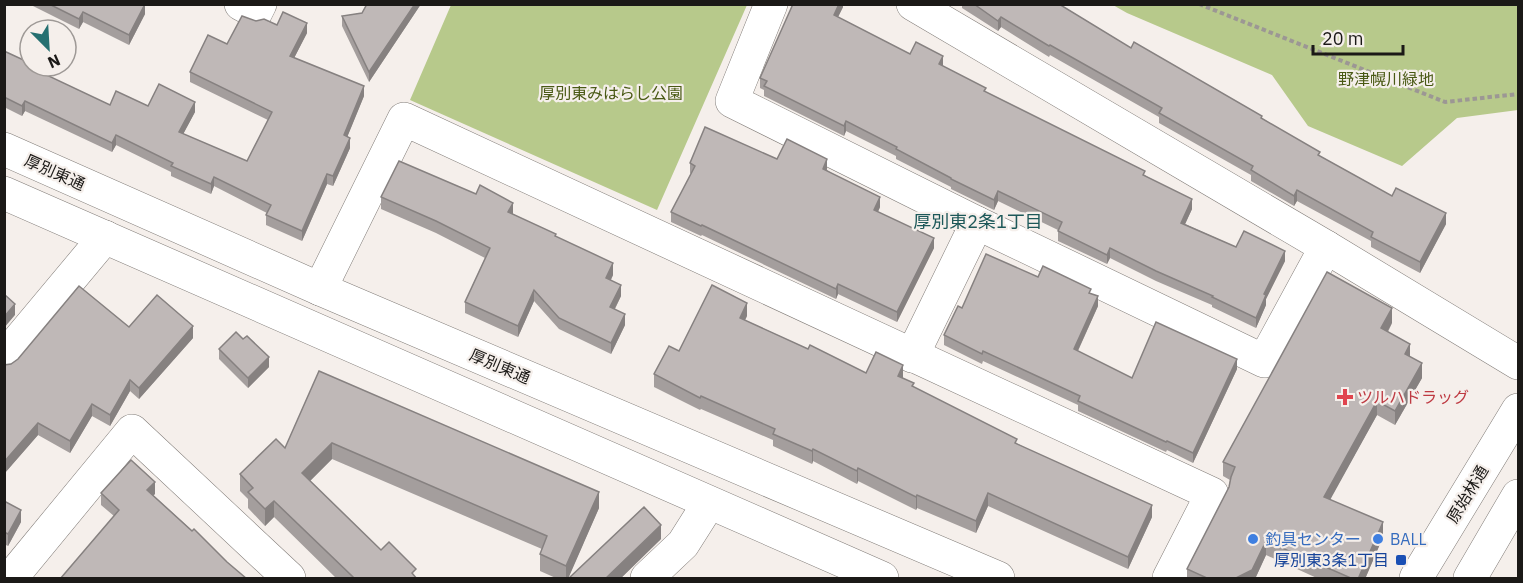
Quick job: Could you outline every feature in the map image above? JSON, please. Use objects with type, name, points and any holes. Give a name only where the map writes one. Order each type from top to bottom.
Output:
[{"type":"street","points":[[241,4],[256,12],[260,4]]},
{"type":"street","points":[[771,4],[732,101],[977,223],[1264,361],[1326,248]]},
{"type":"street","points":[[914,4],[1518,363]]},
{"type":"street","points":[[320,289],[404,119],[1212,494],[1169,579]]},
{"type":"street","name":"厚別東通","points":[[4,149],[320,289],[998,579]]},
{"type":"street","points":[[4,193],[882,579]]},
{"type":"street","points":[[912,356],[977,223]]},
{"type":"street","points":[[4,358],[105,237]]},
{"type":"street","name":"原始林通","points":[[1416,579],[1518,410]]},
{"type":"street","points":[[11,579],[132,431],[289,579]]},
{"type":"street","points":[[1470,579],[1518,496]]},
{"type":"street","points":[[647,579],[683,544],[709,503]]},
{"type":"path","points":[[1199,4],[1445,102],[1518,94]]},
{"type":"green space","name":"厚別東みはらし公園","points":[[451,4],[747,5],[657,210],[410,100]]},
{"type":"green space","name":"野津幌川緑地","points":[[1113,5],[1518,5],[1518,110],[1457,118],[1402,166],[1308,126],[1272,75]]},
{"type":"building","points":[[49,4],[145,4],[129,35],[83,12],[79,19]]},
{"type":"building","points":[[367,4],[415,4],[369,72],[342,16],[362,13]]},
{"type":"building","points":[[793,4],[839,4],[834,15],[910,54],[916,42],[943,56],[939,64],[986,88],[984,91],[1145,171],[1143,175],[1192,199],[1181,223],[1236,247],[1244,231],[1285,251],[1264,294],[1266,295],[1256,318],[1110,248],[1107,255],[1058,231],[1062,222],[998,191],[994,200],[846,121],[844,126],[764,86],[767,81],[760,78]]},
{"type":"building","points":[[974,4],[1059,4],[1131,48],[1134,42],[1262,116],[1261,118],[1320,152],[1318,155],[1392,196],[1396,188],[1446,213],[1420,262],[1371,237],[1373,232],[1297,190],[1294,196],[1251,170],[1253,166],[1159,113],[1162,108],[1001,17],[998,21]]},
{"type":"building","points":[[283,12],[307,23],[290,56],[364,86],[344,135],[350,138],[333,176],[327,174],[302,231],[266,215],[271,205],[214,177],[211,184],[171,166],[173,163],[116,135],[112,143],[25,101],[22,106],[4,97],[4,51],[18,57],[18,78],[53,78],[110,105],[116,91],[148,106],[159,84],[195,102],[179,132],[247,161],[272,112],[190,72],[208,35],[227,44],[242,16],[256,21],[264,19],[277,25]]},
{"type":"building","points":[[705,127],[777,159],[787,139],[827,159],[823,169],[880,197],[874,210],[934,238],[897,312],[838,284],[836,289],[671,212],[695,166],[690,163]]},
{"type":"building","points":[[399,161],[476,194],[480,185],[513,203],[508,212],[613,263],[606,278],[621,285],[610,307],[625,314],[611,343],[559,318],[534,290],[518,326],[465,302],[490,248],[381,197]]},
{"type":"building","points":[[986,254],[1038,277],[1043,266],[1091,289],[1089,293],[1098,296],[1074,349],[1132,378],[1156,322],[1237,359],[1193,453],[1078,401],[1080,396],[944,335],[958,306],[962,308]]},
{"type":"building","points":[[1327,272],[1392,308],[1381,328],[1410,344],[1405,354],[1422,363],[1395,411],[1377,401],[1324,497],[1383,522],[1358,579],[1353,579],[1266,541],[1252,570],[1234,579],[1209,579],[1187,569],[1229,487],[1235,467],[1223,462]]},
{"type":"building","points":[[712,285],[747,303],[740,318],[808,349],[810,345],[866,373],[876,352],[903,365],[898,376],[914,383],[912,386],[1017,439],[1015,443],[1152,505],[1128,557],[988,493],[976,521],[917,495],[916,497],[858,468],[857,471],[813,449],[812,451],[773,434],[775,429],[701,396],[700,398],[654,374],[669,346],[679,351]]},
{"type":"building","points":[[79,286],[129,327],[157,295],[193,326],[139,388],[130,380],[110,415],[92,404],[70,441],[38,423],[4,462],[4,365],[11,364],[18,359]]},
{"type":"building","points":[[4,294],[15,304],[4,317]]},
{"type":"building","points":[[236,332],[243,339],[247,336],[269,357],[248,378],[219,349]]},
{"type":"building","points":[[319,371],[599,492],[566,566],[540,554],[547,536],[332,443],[302,473],[381,550],[389,542],[416,569],[412,573],[417,579],[352,579],[353,577],[274,501],[265,509],[248,492],[253,488],[240,474],[276,439],[285,448]]},
{"type":"building","points":[[131,460],[155,482],[147,490],[192,531],[194,529],[247,579],[60,579],[119,510],[101,493]]},
{"type":"building","points":[[4,501],[21,510],[8,534],[4,532]]},
{"type":"building","points":[[644,507],[661,525],[605,579],[568,579]]},
{"type":"place","name":"ツルハドラッグ","points":[[1345,397]]},
{"type":"place","name":"釣具センター","points":[[1253,539]]},
{"type":"place","name":"BALL","points":[[1378,539]]},
{"type":"place","name":"厚別東3条1丁目","points":[[1401,560]]},
{"type":"district","name":"厚別東2条1丁目","points":[[978,221]]}]
